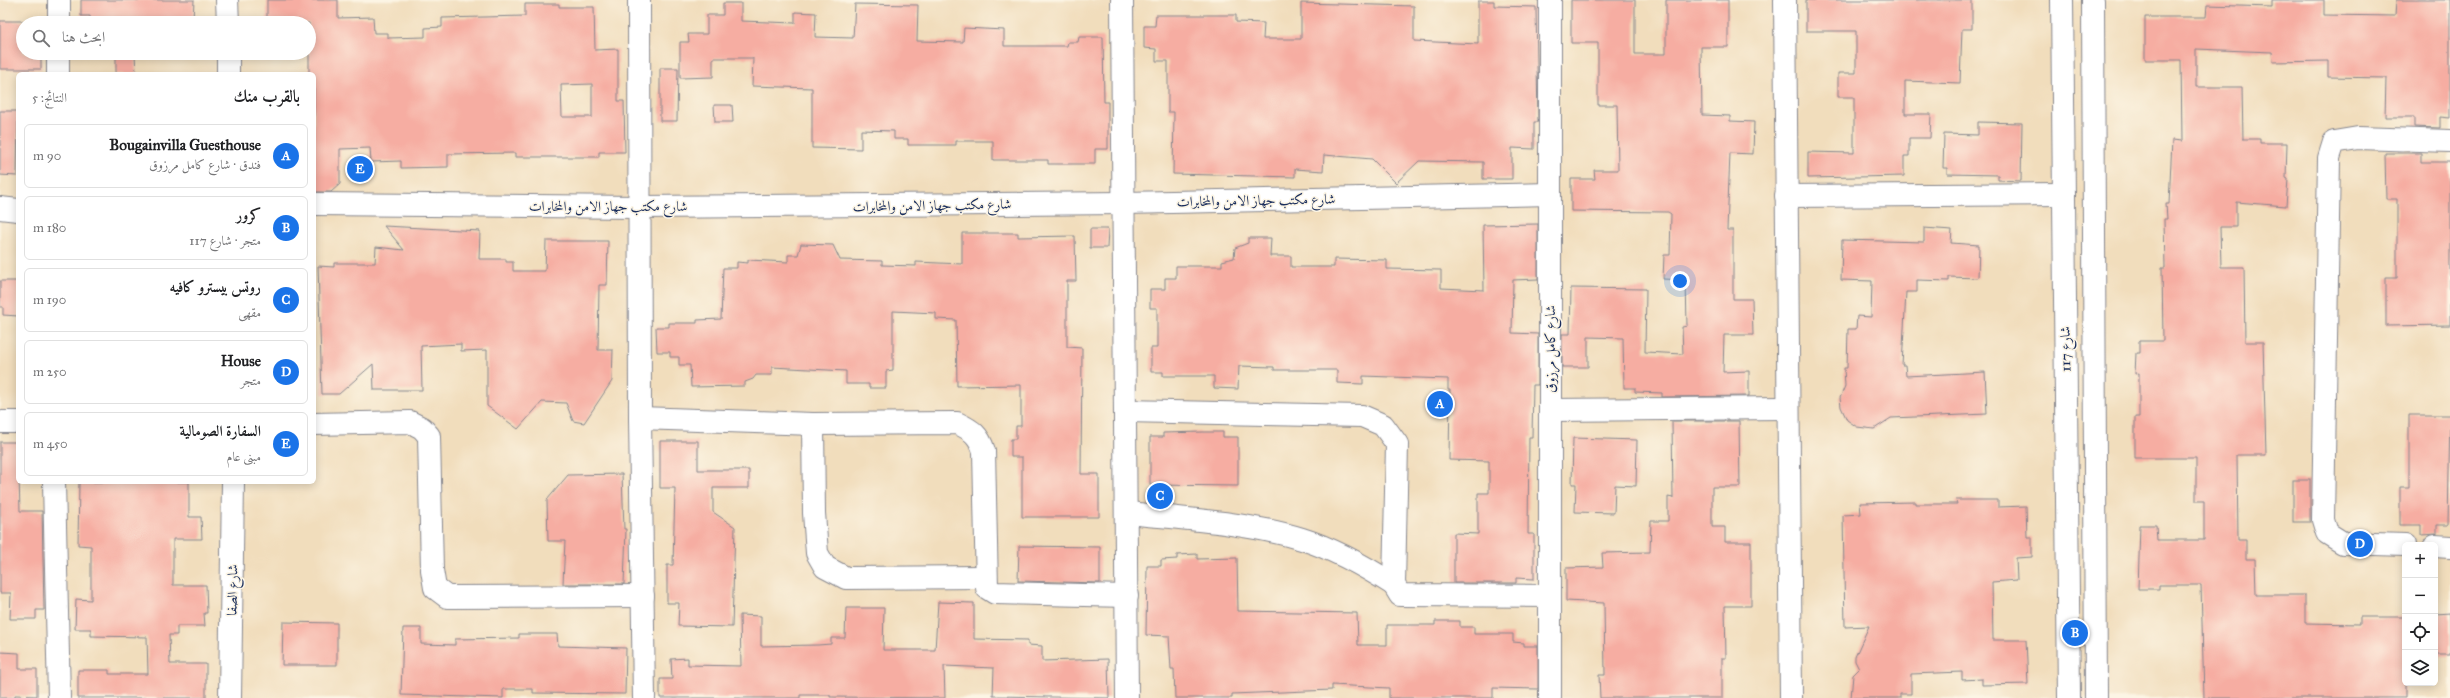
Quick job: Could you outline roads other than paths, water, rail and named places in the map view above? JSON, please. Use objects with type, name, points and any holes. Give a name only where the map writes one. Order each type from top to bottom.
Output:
[{"type":"street","points":[[59,0],[59,16]]},
{"type":"street","points":[[227,0],[228,16]]},
{"type":"street","points":[[639,0],[640,418],[644,698]]},
{"type":"street","points":[[1122,0],[1125,203],[1127,698]]},
{"type":"street","name":"شارع كامل مرزوق","points":[[1550,0],[1550,698]]},
{"type":"street","points":[[1785,0],[1787,408],[1791,698]]},
{"type":"street","name":"شارع 117","points":[[2062,0],[2069,698]]},
{"type":"street","name":"شارع 117","points":[[2093,0],[2096,698]]},
{"type":"street","points":[[58,60],[58,72]]},
{"type":"street","points":[[228,60],[228,72]]},
{"type":"street","points":[[2402,545],[2343,543],[2327,533],[2323,520],[2329,158],[2334,142],[2358,138],[2450,141]]},
{"type":"street","name":"شارع مكتب جهاز الامن والمخابرات","points":[[316,204],[639,207],[1125,203],[1550,194]]},
{"type":"street","points":[[1786,196],[2064,194]]},
{"type":"street","points":[[0,208],[16,210]]},
{"type":"street","points":[[1550,410],[1787,408]]},
{"type":"street","points":[[1125,411],[1362,416],[1383,424],[1397,444],[1394,585]]},
{"type":"street","points":[[640,418],[813,424],[957,423],[972,430],[980,440],[984,451],[985,577],[987,588],[994,592],[1127,596]]},
{"type":"street","points":[[0,422],[16,422]]},
{"type":"street","points":[[316,424],[410,422],[422,428],[429,436],[432,570],[435,588],[447,597],[643,596]]},
{"type":"street","points":[[813,424],[814,513],[817,553],[825,567],[846,578],[985,577]]},
{"type":"street","points":[[54,484],[59,698]]},
{"type":"street","name":"شارع الصفا","points":[[230,698],[233,484]]},
{"type":"street","points":[[1127,512],[1241,526],[1302,539],[1365,566],[1394,585],[1400,595],[1424,597],[1550,596]]},
{"type":"street","points":[[2438,546],[2450,547]]},
{"type":"place","name":"السفارة الصومالية","points":[[360,169]]},
{"type":"place","name":"Bougainvilla Guesthouse","points":[[1440,404]]},
{"type":"place","name":"روتس بيسترو كافيه","points":[[1160,496]]},
{"type":"place","name":"House","points":[[2360,544]]},
{"type":"place","name":"كرور","points":[[2075,633]]}]
